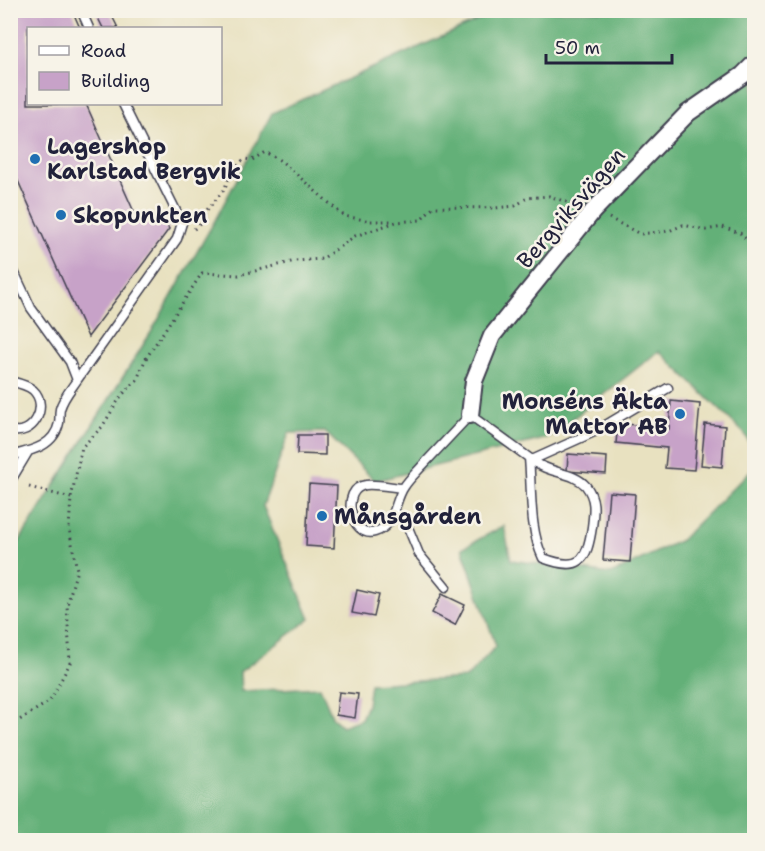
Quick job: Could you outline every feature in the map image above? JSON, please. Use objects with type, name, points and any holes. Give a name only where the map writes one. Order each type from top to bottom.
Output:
[{"type":"street","name":"Bergviksvägen","points":[[470,415],[474,381],[492,336],[593,211],[688,113],[743,75],[754,64]]},
{"type":"lane","points":[[81,10],[89,27]]},
{"type":"lane","points":[[10,456],[34,451],[48,442],[59,423],[59,412],[63,400],[177,239],[182,223],[123,105]]},
{"type":"lane","points":[[10,263],[14,282],[70,362],[77,380]]},
{"type":"lane","points":[[10,381],[29,388],[35,393],[39,407],[36,423],[21,432],[10,430]]},
{"type":"lane","points":[[530,459],[594,432],[668,388]]},
{"type":"lane","points":[[403,488],[364,485],[358,488],[352,497],[352,514],[356,523],[368,532],[377,532],[389,521],[395,512],[403,488],[470,415],[547,470],[576,478],[591,495],[595,507],[589,549],[585,556],[571,564],[557,564],[543,558],[540,551],[535,537],[530,459]]},
{"type":"lane","points":[[10,482],[28,452]]},
{"type":"lane","points":[[395,512],[407,525],[419,554],[446,587]]},
{"type":"path","points":[[177,239],[187,236],[201,223],[206,211],[224,190],[231,173],[244,159],[252,160],[265,152],[281,161],[344,216],[370,221],[420,220],[433,207],[515,206],[527,198],[549,195],[593,211],[640,234],[669,231],[683,225],[706,230],[722,227],[740,233],[754,247]]},
{"type":"path","points":[[10,726],[50,701],[70,663],[67,605],[77,570],[69,528],[71,498],[82,447],[102,427],[121,396],[137,380],[145,360],[202,273],[239,275],[295,261],[322,259],[355,236],[396,222]]},
{"type":"path","points":[[29,488],[71,498]]},
{"type":"green space","points":[[499,11],[754,11],[754,451],[744,433],[659,351],[548,438],[375,481],[325,432],[289,433],[263,506],[310,619],[240,672],[241,691],[320,687],[333,718],[342,726],[361,719],[367,705],[370,684],[466,678],[496,646],[462,548],[504,526],[511,560],[611,574],[681,540],[754,467],[754,840],[11,840],[10,556],[150,334],[214,222],[272,113]]},
{"type":"building","points":[[10,10],[72,10],[80,27],[27,27],[27,105],[86,105],[139,223],[160,214],[169,229],[88,337],[10,163]]},
{"type":"building","points":[[94,10],[109,10],[118,27],[102,27]]},
{"type":"building","points":[[671,401],[700,404],[694,470],[665,468],[667,448],[616,443],[618,423],[669,429]]},
{"type":"building","points":[[705,424],[725,426],[722,467],[701,465]]},
{"type":"building","points":[[298,435],[325,435],[325,455],[297,454]]},
{"type":"building","points":[[568,454],[607,457],[606,474],[567,471]]},
{"type":"building","name":"Månsgården","points":[[309,484],[337,486],[334,548],[306,546]]},
{"type":"building","points":[[609,492],[635,494],[630,562],[603,560]]},
{"type":"building","points":[[357,590],[379,595],[374,617],[352,613]]},
{"type":"building","points":[[442,594],[465,605],[455,625],[432,613]]},
{"type":"building","points":[[339,692],[358,694],[355,718],[336,715]]},
{"type":"place","name":"Lagershop Karlstad Bergvik","points":[[35,159]]},
{"type":"place","name":"Skopunkten","points":[[61,215]]},
{"type":"place","name":"Monséns Äkta Mattor AB","points":[[680,414]]},
{"type":"place","name":"Månsgården","points":[[322,516]]}]
